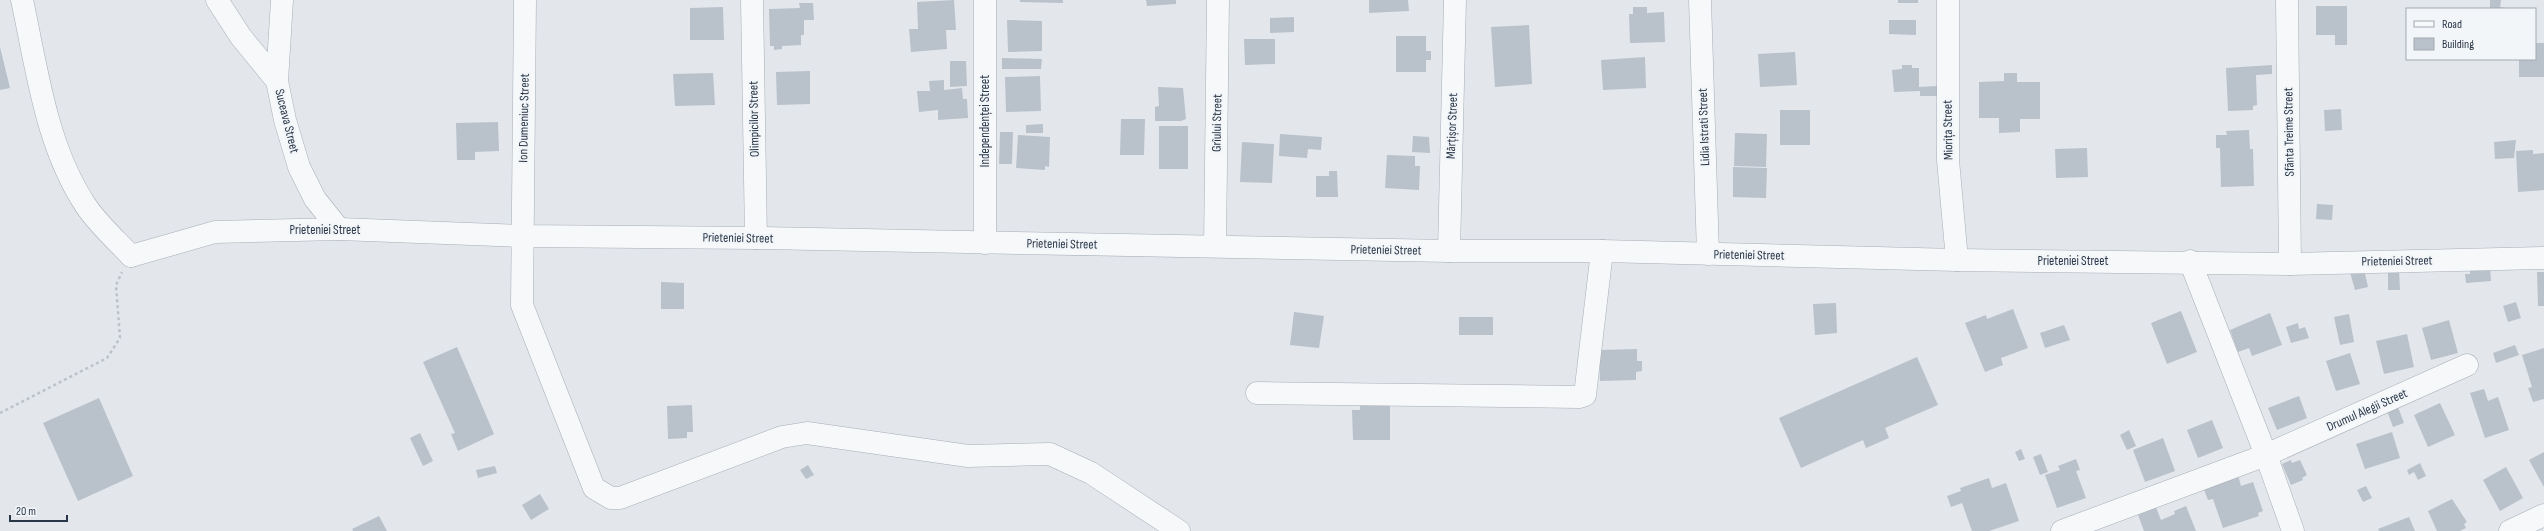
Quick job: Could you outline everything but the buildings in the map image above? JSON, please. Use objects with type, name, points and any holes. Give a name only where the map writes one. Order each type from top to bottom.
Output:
[{"type":"street","points":[[22,0],[48,118],[68,173],[86,207],[130,256]]},
{"type":"street","points":[[217,0],[241,37],[277,81]]},
{"type":"street","name":"Suceava Street","points":[[282,0],[277,81],[285,120],[299,167],[315,199],[339,229]]},
{"type":"street","name":"Ion Dumeniuc Street","points":[[522,236],[525,0]]},
{"type":"street","name":"Olimpicilor Street","points":[[752,0],[756,238]]},
{"type":"street","name":"Independenței Street","points":[[984,243],[985,0]]},
{"type":"street","name":"Grîului Street","points":[[1215,246],[1218,0]]},
{"type":"street","name":"Mărțișor Street","points":[[1449,251],[1455,0]]},
{"type":"street","name":"Lidia Istrati Street","points":[[1700,0],[1708,254]]},
{"type":"street","name":"Miorița Street","points":[[1948,0],[1948,160],[1957,260]]},
{"type":"street","name":"Sfânta Treime Street","points":[[2287,0],[2290,264]]},
{"type":"street","name":"Prieteniei Street","points":[[130,256],[215,232],[339,229],[522,236],[756,238],[1449,251],[1602,251],[1957,260],[2190,261],[2290,264],[2544,258]]},
{"type":"street","points":[[522,236],[522,305],[594,488],[603,495],[611,498],[620,498],[782,437],[807,433],[968,456],[1050,454],[1091,473],[1179,531]]},
{"type":"street","points":[[1257,393],[1579,397],[1585,394],[1602,251]]},
{"type":"street","points":[[2190,261],[2294,531]]},
{"type":"street","name":"Drumul Alegii Street","points":[[2062,531],[2266,455],[2467,365]]},
{"type":"street","points":[[2510,531],[2544,515]]},
{"type":"path","points":[[0,413],[107,358],[120,338],[116,284],[130,256]]}]
